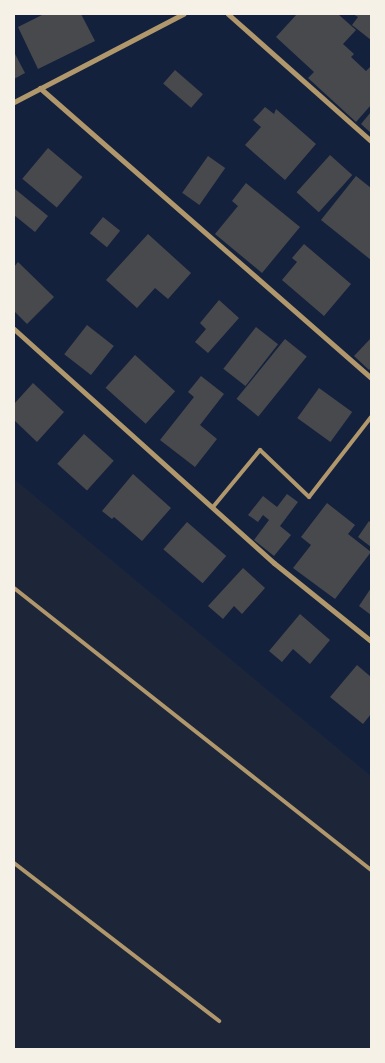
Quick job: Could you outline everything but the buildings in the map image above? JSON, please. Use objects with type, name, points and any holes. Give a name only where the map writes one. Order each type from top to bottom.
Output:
[{"type":"street","points":[[14,102],[183,14]]},
{"type":"street","points":[[228,14],[371,141]]},
{"type":"street","points":[[40,88],[371,378]]},
{"type":"street","points":[[14,329],[274,563],[371,641]]},
{"type":"lane","points":[[213,507],[260,450],[309,496],[371,417]]},
{"type":"lane","points":[[14,588],[371,870]]},
{"type":"lane","points":[[14,863],[219,1021]]},
{"type":"shaded area","points":[[14,479],[371,776],[371,1049],[14,1049]]}]
